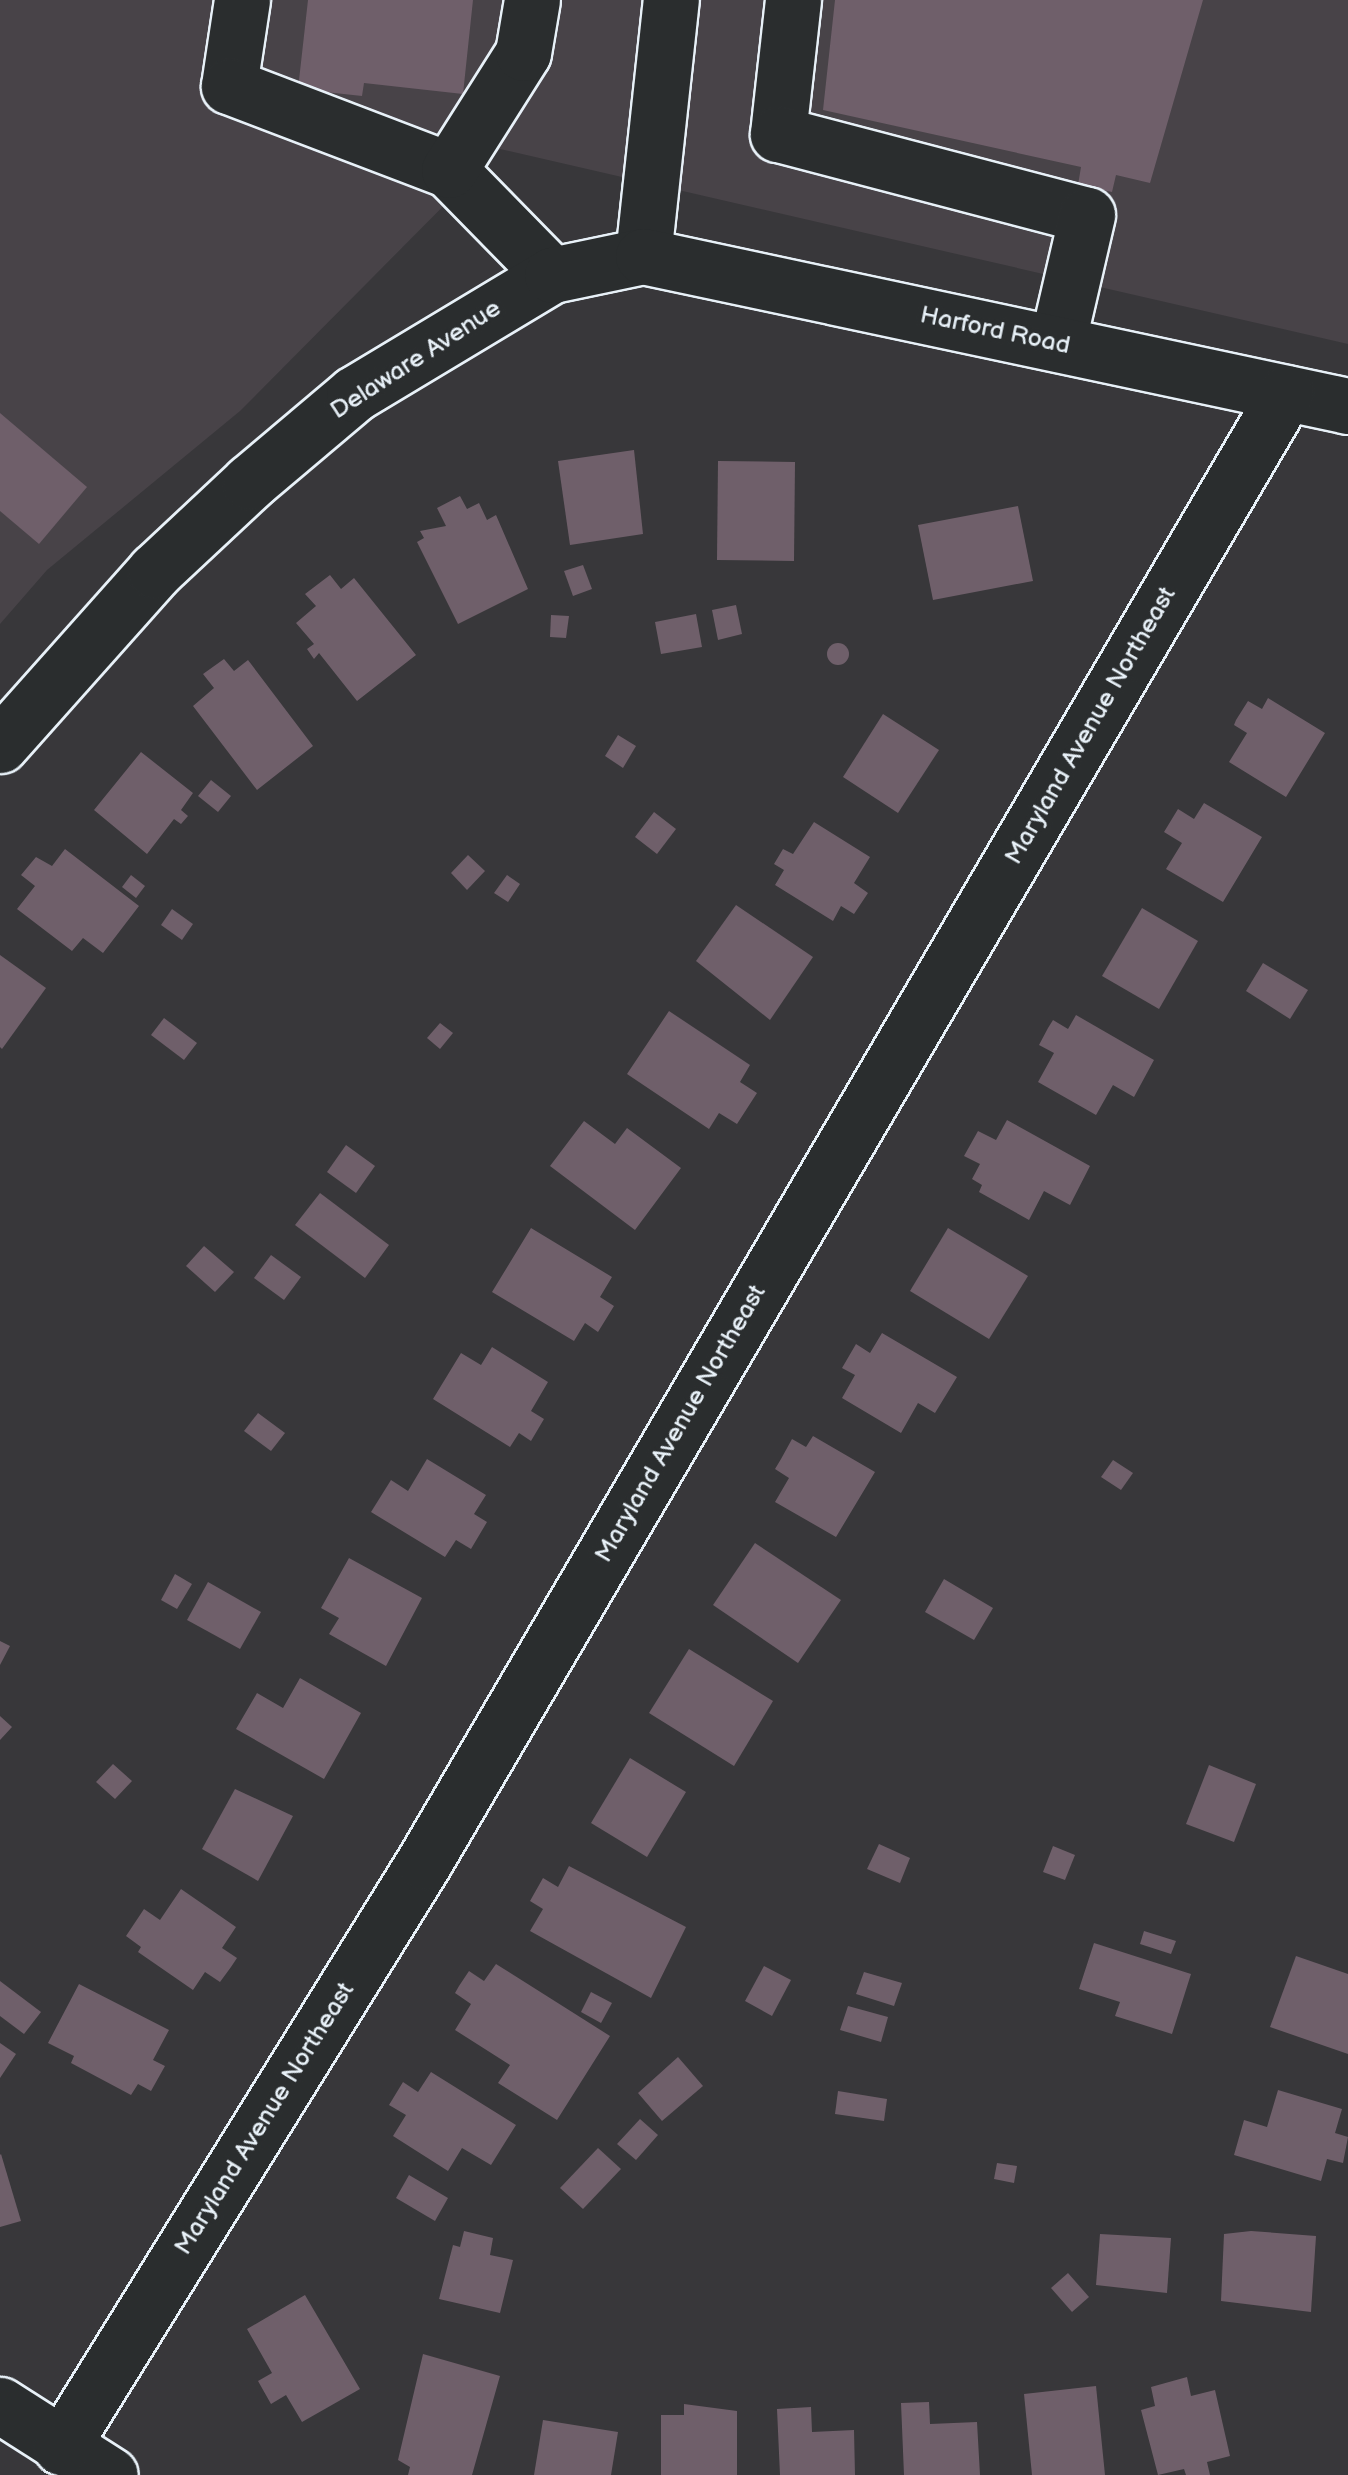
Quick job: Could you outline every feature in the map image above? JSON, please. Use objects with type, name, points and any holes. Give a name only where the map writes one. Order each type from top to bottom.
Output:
[{"type":"street","points":[[242,0],[230,86],[449,170],[552,276]]},
{"type":"street","points":[[449,170],[523,53],[532,0]]},
{"type":"street","points":[[643,256],[670,0]]},
{"type":"street","points":[[793,0],[778,134],[1087,215],[1057,344]]},
{"type":"street","name":"Delaware Avenue","points":[[0,745],[155,571],[250,482],[354,394],[552,276],[643,256]]},
{"type":"street","name":"Harford Road","points":[[643,256],[1348,406]]},
{"type":"street","name":"Maryland Avenue Northeast","points":[[62,2447],[424,1862],[1286,393]]},
{"type":"street","points":[[0,2405],[110,2475]]},
{"type":"shaded area","points":[[0,0],[1348,0],[1348,344],[500,149],[240,411],[47,570],[0,624]]},
{"type":"building","points":[[308,0],[473,0],[463,94],[364,83],[362,96],[298,89]]},
{"type":"building","points":[[835,0],[1203,0],[1150,183],[1116,175],[1112,192],[1078,185],[1081,167],[823,110]]},
{"type":"building","points":[[0,413],[87,487],[39,544],[0,511]]},
{"type":"building","points":[[634,450],[643,534],[570,545],[558,461]]},
{"type":"building","points":[[718,461],[795,462],[794,561],[717,560]]},
{"type":"building","points":[[460,496],[467,509],[479,503],[487,520],[496,515],[528,589],[458,624],[417,542],[424,538],[420,531],[446,526],[437,508]]},
{"type":"building","points":[[1018,506],[1033,581],[933,600],[918,525]]},
{"type":"building","points":[[583,565],[592,589],[573,596],[564,571]]},
{"type":"building","points":[[330,575],[341,589],[354,578],[416,655],[357,701],[319,653],[314,659],[307,649],[314,644],[296,623],[316,606],[305,594]]},
{"type":"building","points":[[736,605],[742,634],[718,640],[712,610]]},
{"type":"building","points":[[696,614],[702,647],[661,654],[655,622]]},
{"type":"building","points":[[551,615],[569,616],[566,638],[550,637]]},
{"type":"building","points":[[838,643],[849,654],[838,665],[827,654]]},
{"type":"building","points":[[224,659],[234,671],[248,660],[313,746],[257,790],[193,706],[214,688],[203,674]]},
{"type":"building","points":[[1268,698],[1325,733],[1286,797],[1229,762],[1247,733],[1234,725],[1236,720],[1248,701],[1262,709]]},
{"type":"building","points":[[883,714],[939,750],[898,813],[843,777]]},
{"type":"building","points":[[618,735],[636,746],[623,768],[605,756]]},
{"type":"building","points":[[141,752],[193,793],[181,810],[188,816],[181,824],[174,819],[147,854],[94,810]]},
{"type":"building","points":[[211,780],[231,796],[218,812],[198,796]]},
{"type":"building","points":[[1204,803],[1262,837],[1223,902],[1166,869],[1182,843],[1164,832],[1178,809],[1194,819]]},
{"type":"building","points":[[654,812],[676,829],[657,854],[635,837]]},
{"type":"building","points":[[814,822],[870,857],[854,883],[868,893],[854,914],[841,906],[833,921],[775,885],[784,870],[774,864],[783,849],[793,854]]},
{"type":"building","points":[[65,849],[139,906],[103,953],[83,938],[72,951],[17,909],[35,886],[21,875],[36,857],[52,866]]},
{"type":"building","points":[[468,855],[485,871],[467,890],[451,873]]},
{"type":"building","points":[[131,875],[145,886],[136,898],[122,887]]},
{"type":"building","points":[[507,875],[520,884],[508,902],[494,893]]},
{"type":"building","points":[[736,905],[813,957],[770,1020],[696,961]]},
{"type":"building","points":[[1142,908],[1198,941],[1159,1009],[1102,976]]},
{"type":"building","points":[[172,909],[193,924],[182,940],[161,925]]},
{"type":"building","points":[[0,955],[46,988],[2,1049],[0,1047]]},
{"type":"building","points":[[1263,963],[1308,990],[1290,1019],[1246,991]]},
{"type":"building","points":[[669,1011],[750,1065],[740,1082],[757,1093],[737,1124],[719,1113],[709,1129],[627,1074]]},
{"type":"building","points":[[1076,1015],[1154,1060],[1134,1097],[1113,1085],[1096,1115],[1038,1082],[1054,1053],[1039,1045],[1048,1028],[1053,1020],[1068,1029]]},
{"type":"building","points":[[164,1018],[197,1043],[184,1060],[151,1035]]},
{"type":"building","points":[[440,1023],[453,1033],[440,1049],[427,1038]]},
{"type":"building","points":[[1007,1120],[1090,1166],[1070,1205],[1044,1191],[1029,1220],[979,1192],[982,1185],[972,1179],[980,1164],[964,1156],[978,1131],[996,1140]]},
{"type":"building","points":[[584,1121],[615,1144],[627,1128],[681,1168],[635,1230],[550,1166]]},
{"type":"building","points":[[346,1145],[375,1166],[356,1193],[327,1172]]},
{"type":"building","points":[[320,1193],[389,1245],[365,1278],[295,1225]]},
{"type":"building","points":[[531,1228],[612,1277],[600,1297],[614,1306],[598,1332],[585,1323],[574,1341],[492,1292]]},
{"type":"building","points":[[948,1228],[1028,1276],[989,1339],[910,1291]]},
{"type":"building","points":[[204,1246],[234,1272],[215,1292],[186,1266]]},
{"type":"building","points":[[271,1255],[301,1277],[284,1300],[254,1278]]},
{"type":"building","points":[[882,1333],[957,1377],[935,1413],[918,1403],[901,1433],[842,1398],[855,1375],[842,1368],[856,1344],[870,1353]]},
{"type":"building","points":[[492,1347],[548,1382],[531,1411],[544,1419],[531,1441],[519,1433],[510,1447],[433,1399],[461,1353],[481,1365]]},
{"type":"building","points":[[258,1413],[285,1433],[271,1451],[244,1431]]},
{"type":"building","points":[[813,1436],[875,1472],[836,1537],[775,1502],[789,1478],[775,1469],[792,1439],[806,1447]]},
{"type":"building","points":[[427,1459],[486,1495],[474,1514],[487,1522],[471,1549],[456,1540],[445,1557],[371,1512],[391,1480],[408,1491]]},
{"type":"building","points":[[1113,1460],[1133,1473],[1121,1490],[1101,1477]]},
{"type":"building","points":[[755,1543],[841,1600],[798,1663],[713,1605]]},
{"type":"building","points":[[349,1558],[422,1598],[386,1666],[329,1634],[339,1618],[321,1608]]},
{"type":"building","points":[[175,1574],[192,1584],[177,1609],[161,1600]]},
{"type":"building","points":[[944,1579],[993,1608],[974,1640],[925,1612]]},
{"type":"building","points":[[208,1582],[261,1612],[240,1649],[187,1620]]},
{"type":"building","points":[[0,1641],[10,1646],[0,1665]]},
{"type":"building","points":[[689,1649],[773,1701],[734,1766],[649,1713]]},
{"type":"building","points":[[300,1678],[361,1713],[324,1779],[236,1729],[257,1693],[283,1708]]},
{"type":"building","points":[[0,1716],[12,1727],[0,1740]]},
{"type":"building","points":[[630,1758],[686,1792],[647,1857],[591,1823]]},
{"type":"building","points":[[113,1764],[132,1781],[115,1799],[96,1782]]},
{"type":"building","points":[[1209,1765],[1256,1784],[1234,1842],[1186,1824]]},
{"type":"building","points":[[235,1789],[293,1816],[258,1881],[202,1849]]},
{"type":"building","points":[[879,1844],[910,1858],[900,1883],[867,1869]]},
{"type":"building","points":[[1053,1846],[1075,1855],[1065,1880],[1043,1872]]},
{"type":"building","points":[[569,1866],[686,1927],[651,1998],[530,1931],[543,1909],[530,1901],[543,1878],[558,1887]]},
{"type":"building","points":[[181,1889],[236,1927],[222,1948],[237,1958],[231,1967],[220,1982],[205,1972],[193,1990],[138,1952],[141,1947],[126,1936],[144,1909],[160,1920]]},
{"type":"building","points":[[1144,1931],[1176,1941],[1171,1954],[1140,1944]]},
{"type":"building","points":[[1094,1943],[1191,1974],[1172,2034],[1115,2016],[1120,2002],[1079,1989]]},
{"type":"building","points":[[1296,1956],[1348,1974],[1348,2054],[1270,2027]]},
{"type":"building","points":[[496,1964],[610,2036],[557,2120],[498,2083],[510,2065],[455,2030],[471,2004],[455,1993],[459,1986],[469,1971],[484,1981]]},
{"type":"building","points":[[764,1966],[791,1980],[772,2016],[745,2001]]},
{"type":"building","points":[[864,1972],[902,1983],[894,2006],[856,1994]]},
{"type":"building","points":[[0,1981],[41,2012],[24,2034],[0,2016]]},
{"type":"building","points":[[79,1984],[169,2030],[153,2060],[165,2066],[151,2091],[138,2084],[131,2095],[71,2063],[74,2056],[48,2043]]},
{"type":"building","points":[[591,1992],[612,2003],[601,2023],[581,2012]]},
{"type":"building","points":[[848,2006],[888,2017],[881,2042],[840,2030]]},
{"type":"building","points":[[0,2043],[16,2054],[0,2078]]},
{"type":"building","points":[[678,2057],[703,2086],[662,2121],[638,2093]]},
{"type":"building","points":[[431,2072],[516,2125],[491,2165],[462,2148],[448,2171],[393,2136],[406,2115],[389,2105],[403,2082],[418,2092]]},
{"type":"building","points":[[1278,2090],[1342,2109],[1335,2133],[1348,2137],[1343,2163],[1327,2159],[1321,2181],[1234,2155],[1244,2120],[1267,2127]]},
{"type":"building","points":[[838,2091],[887,2099],[884,2121],[835,2114]]},
{"type":"building","points":[[640,2119],[658,2135],[636,2160],[617,2144]]},
{"type":"building","points":[[598,2148],[621,2169],[583,2209],[560,2188]]},
{"type":"building","points":[[0,2155],[21,2221],[0,2227]]},
{"type":"building","points":[[997,2163],[1017,2166],[1014,2183],[994,2179]]},
{"type":"building","points":[[409,2175],[448,2198],[435,2221],[396,2198]]},
{"type":"building","points":[[464,2231],[493,2238],[490,2255],[513,2260],[500,2313],[439,2299],[453,2245],[460,2247]]},
{"type":"building","points":[[1251,2231],[1316,2236],[1311,2312],[1221,2301],[1224,2234]]},
{"type":"building","points":[[1100,2234],[1171,2238],[1167,2293],[1096,2285]]},
{"type":"building","points":[[1068,2273],[1089,2297],[1072,2312],[1051,2288]]},
{"type":"building","points":[[305,2295],[360,2389],[302,2422],[286,2395],[271,2404],[258,2381],[272,2373],[247,2329]]},
{"type":"building","points":[[423,2354],[500,2376],[472,2475],[408,2475],[410,2467],[398,2460]]},
{"type":"building","points":[[1187,2377],[1191,2396],[1215,2390],[1230,2456],[1207,2462],[1210,2475],[1186,2475],[1184,2469],[1158,2475],[1141,2410],[1155,2406],[1151,2387]]},
{"type":"building","points":[[1096,2386],[1105,2475],[1032,2475],[1024,2394]]},
{"type":"building","points":[[929,2402],[930,2424],[977,2422],[980,2475],[904,2475],[901,2403]]},
{"type":"building","points":[[684,2404],[737,2411],[737,2475],[661,2475],[661,2415],[684,2415]]},
{"type":"building","points":[[811,2407],[812,2432],[854,2430],[855,2475],[780,2475],[777,2409]]},
{"type":"building","points":[[543,2420],[618,2432],[611,2475],[534,2475]]}]
